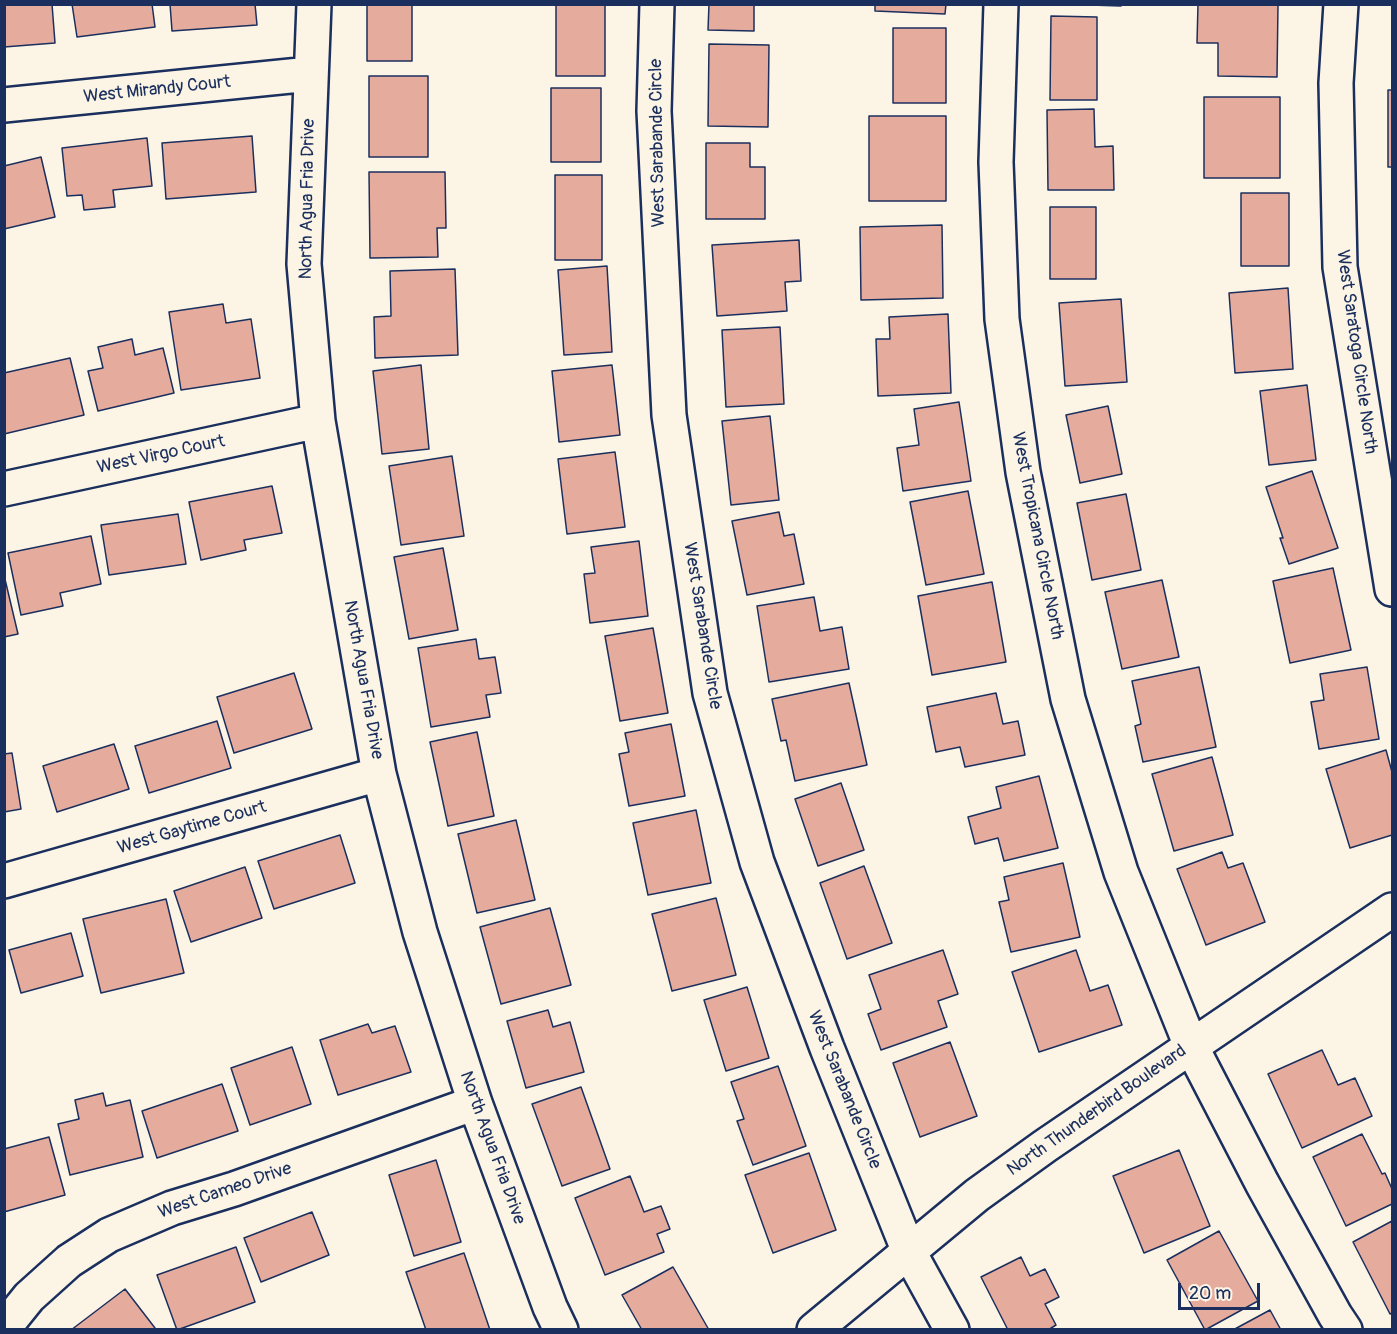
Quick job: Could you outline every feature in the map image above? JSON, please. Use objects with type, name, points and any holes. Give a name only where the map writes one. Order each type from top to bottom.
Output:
[{"type":"street","name":"North Agua Fria Drive","points":[[314,4],[304,264],[318,421],[379,774],[420,932],[475,1103],[550,1306],[561,1329]]},
{"type":"street","name":"West Sarabande Circle","points":[[657,4],[654,111],[669,415],[710,693],[758,862],[826,1048],[909,1252],[952,1329]]},
{"type":"street","name":"West Tropicana Circle North","points":[[1001,4],[996,162],[1002,319],[1023,472],[1068,699],[1121,872],[1191,1046],[1262,1183],[1345,1329]]},
{"type":"street","name":"West Saratoga Circle North","points":[[1341,4],[1336,83],[1340,267],[1392,589]]},
{"type":"street","name":"West Mirandy Court","points":[[4,105],[310,74]]},
{"type":"street","name":"West Virgo Court","points":[[4,489],[318,421]]},
{"type":"street","name":"West Gaytime Court","points":[[4,881],[379,774]]},
{"type":"street","name":"North Thunderbird Boulevard","points":[[814,1329],[977,1195],[1045,1146],[1392,910]]},
{"type":"street","name":"West Cameo Drive","points":[[4,1328],[29,1297],[53,1275],[69,1261],[109,1234],[172,1208],[234,1189],[475,1103]]},
{"type":"building","points":[[4,4],[52,4],[55,43],[4,47]]},
{"type":"building","points":[[72,4],[152,4],[155,27],[77,37]]},
{"type":"building","points":[[170,4],[255,4],[257,25],[172,31]]},
{"type":"building","points":[[367,4],[412,4],[412,61],[367,61]]},
{"type":"building","points":[[556,4],[605,4],[605,76],[556,76]]},
{"type":"building","points":[[709,4],[754,4],[754,31],[708,30]]},
{"type":"building","points":[[875,4],[946,4],[945,14],[875,11]]},
{"type":"building","points":[[1059,4],[1121,4],[1121,6]]},
{"type":"building","points":[[1198,4],[1278,5],[1277,77],[1218,76],[1218,43],[1197,43]]},
{"type":"building","points":[[1051,16],[1097,17],[1097,100],[1050,100]]},
{"type":"building","points":[[893,28],[946,28],[946,103],[893,103]]},
{"type":"building","points":[[709,44],[769,45],[768,127],[708,126]]},
{"type":"building","points":[[369,76],[428,76],[428,157],[369,157]]},
{"type":"building","points":[[551,88],[601,88],[601,162],[551,162]]},
{"type":"building","points":[[1388,90],[1392,90],[1392,167],[1388,167]]},
{"type":"building","points":[[1204,97],[1280,97],[1280,178],[1204,178]]},
{"type":"building","points":[[1094,109],[1095,147],[1113,146],[1114,190],[1048,190],[1047,110]]},
{"type":"building","points":[[869,116],[946,116],[946,201],[869,201]]},
{"type":"building","points":[[252,136],[256,192],[166,199],[162,143]]},
{"type":"building","points":[[147,138],[152,186],[113,190],[115,207],[84,210],[82,195],[67,196],[62,148]]},
{"type":"building","points":[[706,143],[750,143],[750,167],[765,167],[765,219],[706,219]]},
{"type":"building","points":[[41,157],[55,217],[4,229],[4,166]]},
{"type":"building","points":[[369,172],[445,172],[446,228],[437,228],[438,257],[370,258]]},
{"type":"building","points":[[555,175],[602,175],[602,260],[555,260]]},
{"type":"building","points":[[1241,193],[1289,193],[1289,266],[1241,266]]},
{"type":"building","points":[[1050,207],[1096,207],[1096,279],[1050,279]]},
{"type":"building","points":[[942,225],[943,298],[861,300],[860,227]]},
{"type":"building","points":[[799,240],[801,281],[785,282],[787,311],[717,316],[712,245]]},
{"type":"building","points":[[607,266],[612,352],[564,355],[558,270]]},
{"type":"building","points":[[455,269],[458,355],[375,358],[374,317],[391,316],[390,271]]},
{"type":"building","points":[[1288,288],[1293,369],[1235,373],[1229,293]]},
{"type":"building","points":[[1121,299],[1127,382],[1065,386],[1059,303]]},
{"type":"building","points":[[223,304],[226,323],[251,319],[260,378],[181,390],[169,312]]},
{"type":"building","points":[[948,314],[951,393],[878,396],[876,339],[890,339],[889,317]]},
{"type":"building","points":[[780,327],[784,404],[726,407],[722,330]]},
{"type":"building","points":[[132,339],[135,355],[163,348],[174,393],[98,411],[88,371],[103,368],[98,347]]},
{"type":"building","points":[[70,358],[84,415],[4,434],[4,373]]},
{"type":"building","points":[[421,365],[429,449],[382,454],[373,371]]},
{"type":"building","points":[[612,365],[620,435],[559,442],[552,371]]},
{"type":"building","points":[[1307,385],[1316,460],[1269,465],[1260,391]]},
{"type":"building","points":[[959,402],[971,481],[903,491],[897,448],[919,445],[914,409]]},
{"type":"building","points":[[1108,406],[1122,474],[1080,483],[1066,415]]},
{"type":"building","points":[[770,416],[779,500],[731,505],[722,421]]},
{"type":"building","points":[[615,452],[625,527],[567,534],[558,459]]},
{"type":"building","points":[[452,456],[464,536],[401,545],[389,466]]},
{"type":"building","points":[[1312,471],[1338,548],[1289,564],[1266,487]]},
{"type":"building","points":[[272,486],[282,533],[244,540],[246,550],[201,560],[189,502]]},
{"type":"building","points":[[968,491],[984,574],[926,585],[910,502]]},
{"type":"building","points":[[1126,494],[1141,570],[1092,580],[1077,503]]},
{"type":"building","points":[[779,512],[784,536],[794,534],[804,584],[747,595],[732,521]]},
{"type":"building","points":[[178,514],[186,564],[109,575],[101,525]]},
{"type":"building","points":[[91,536],[101,584],[60,593],[63,606],[21,615],[8,553]]},
{"type":"building","points":[[639,541],[648,616],[590,623],[584,574],[595,573],[591,547]]},
{"type":"building","points":[[443,548],[458,630],[409,639],[394,557]]},
{"type":"building","points":[[1333,568],[1351,650],[1290,663],[1273,581]]},
{"type":"building","points":[[4,575],[18,634],[4,637]]},
{"type":"building","points":[[1162,580],[1179,657],[1122,669],[1105,592]]},
{"type":"building","points":[[992,582],[1006,662],[932,675],[918,596]]},
{"type":"building","points":[[814,597],[820,631],[842,627],[849,669],[769,682],[757,606]]},
{"type":"building","points":[[653,628],[668,713],[620,721],[605,636]]},
{"type":"building","points":[[476,639],[479,659],[495,657],[501,693],[486,695],[490,717],[431,727],[418,648]]},
{"type":"building","points":[[1199,667],[1216,747],[1143,762],[1135,726],[1141,724],[1132,681]]},
{"type":"building","points":[[1367,667],[1379,739],[1319,749],[1311,702],[1324,700],[1320,674]]},
{"type":"building","points":[[294,673],[312,729],[234,753],[217,697]]},
{"type":"building","points":[[849,683],[867,765],[795,781],[786,740],[781,741],[772,699]]},
{"type":"building","points":[[996,693],[1003,724],[1018,721],[1025,755],[965,767],[960,747],[936,752],[927,707]]},
{"type":"building","points":[[217,721],[231,768],[149,793],[135,746]]},
{"type":"building","points":[[671,724],[685,796],[629,806],[619,754],[629,752],[625,733]]},
{"type":"building","points":[[477,732],[494,816],[448,826],[430,742]]},
{"type":"building","points":[[114,744],[129,789],[57,812],[43,766]]},
{"type":"building","points":[[1386,750],[1392,772],[1392,835],[1350,848],[1326,769]]},
{"type":"building","points":[[12,753],[21,809],[4,812],[4,754]]},
{"type":"building","points":[[1212,757],[1233,835],[1174,851],[1152,774]]},
{"type":"building","points":[[1039,776],[1058,848],[1004,861],[998,838],[975,844],[968,817],[1001,808],[996,787]]},
{"type":"building","points":[[841,783],[864,850],[818,866],[795,799]]},
{"type":"building","points":[[696,810],[711,883],[648,895],[633,823]]},
{"type":"building","points":[[516,820],[535,900],[477,913],[458,834]]},
{"type":"building","points":[[340,835],[355,883],[274,909],[258,861]]},
{"type":"building","points":[[1222,852],[1228,868],[1243,863],[1265,922],[1206,945],[1177,869]]},
{"type":"building","points":[[1063,863],[1080,937],[1011,952],[999,902],[1009,900],[1004,877]]},
{"type":"building","points":[[864,866],[892,943],[847,959],[820,883]]},
{"type":"building","points":[[245,867],[262,918],[191,942],[174,891]]},
{"type":"building","points":[[716,898],[736,975],[672,991],[652,914]]},
{"type":"building","points":[[166,899],[184,973],[101,993],[83,919]]},
{"type":"building","points":[[550,908],[571,985],[501,1004],[480,927]]},
{"type":"building","points":[[71,933],[83,976],[21,993],[9,950]]},
{"type":"building","points":[[943,950],[958,994],[938,1001],[947,1027],[881,1050],[868,1014],[881,1009],[869,975]]},
{"type":"building","points":[[1076,950],[1090,991],[1108,985],[1122,1025],[1039,1052],[1012,972]]},
{"type":"building","points":[[747,987],[769,1058],[726,1071],[704,1000]]},
{"type":"building","points":[[548,1010],[553,1027],[570,1022],[584,1072],[526,1088],[507,1021]]},
{"type":"building","points":[[368,1024],[372,1033],[395,1026],[411,1072],[338,1095],[320,1040]]},
{"type":"building","points":[[950,1042],[977,1116],[920,1137],[893,1063]]},
{"type":"building","points":[[292,1047],[311,1104],[250,1125],[231,1068]]},
{"type":"building","points":[[1322,1050],[1338,1085],[1355,1078],[1372,1116],[1302,1148],[1268,1074]]},
{"type":"building","points":[[778,1066],[806,1146],[753,1165],[737,1121],[744,1119],[731,1082]]},
{"type":"building","points":[[222,1084],[238,1131],[157,1158],[142,1111]]},
{"type":"building","points":[[581,1087],[610,1169],[562,1186],[532,1104]]},
{"type":"building","points":[[103,1093],[106,1106],[130,1100],[143,1157],[70,1175],[58,1124],[79,1119],[75,1100]]},
{"type":"building","points":[[1362,1134],[1392,1189],[1392,1204],[1346,1226],[1313,1157]]},
{"type":"building","points":[[49,1137],[65,1195],[4,1212],[4,1149]]},
{"type":"building","points":[[1179,1150],[1210,1226],[1144,1253],[1113,1176]]},
{"type":"building","points":[[809,1153],[836,1230],[773,1253],[745,1175]]},
{"type":"building","points":[[436,1160],[461,1242],[414,1256],[389,1175]]},
{"type":"building","points":[[630,1176],[644,1212],[661,1206],[670,1229],[657,1234],[664,1252],[605,1275],[575,1198]]},
{"type":"building","points":[[312,1212],[329,1255],[261,1282],[244,1238]]},
{"type":"building","points":[[1392,1221],[1392,1313],[1390,1314],[1353,1242]]},
{"type":"building","points":[[1219,1231],[1258,1301],[1205,1330],[1167,1260]]},
{"type":"building","points":[[236,1247],[255,1302],[177,1330],[157,1275]]},
{"type":"building","points":[[464,1253],[490,1330],[426,1330],[406,1272]]},
{"type":"building","points":[[1021,1257],[1030,1276],[1045,1269],[1059,1297],[1045,1304],[1056,1325],[1048,1330],[1008,1330],[981,1277]]},
{"type":"building","points":[[673,1267],[709,1330],[642,1330],[622,1295]]},
{"type":"building","points":[[125,1289],[155,1328],[154,1330],[71,1330]]},
{"type":"building","points":[[1270,1310],[1281,1330],[1233,1330]]}]
